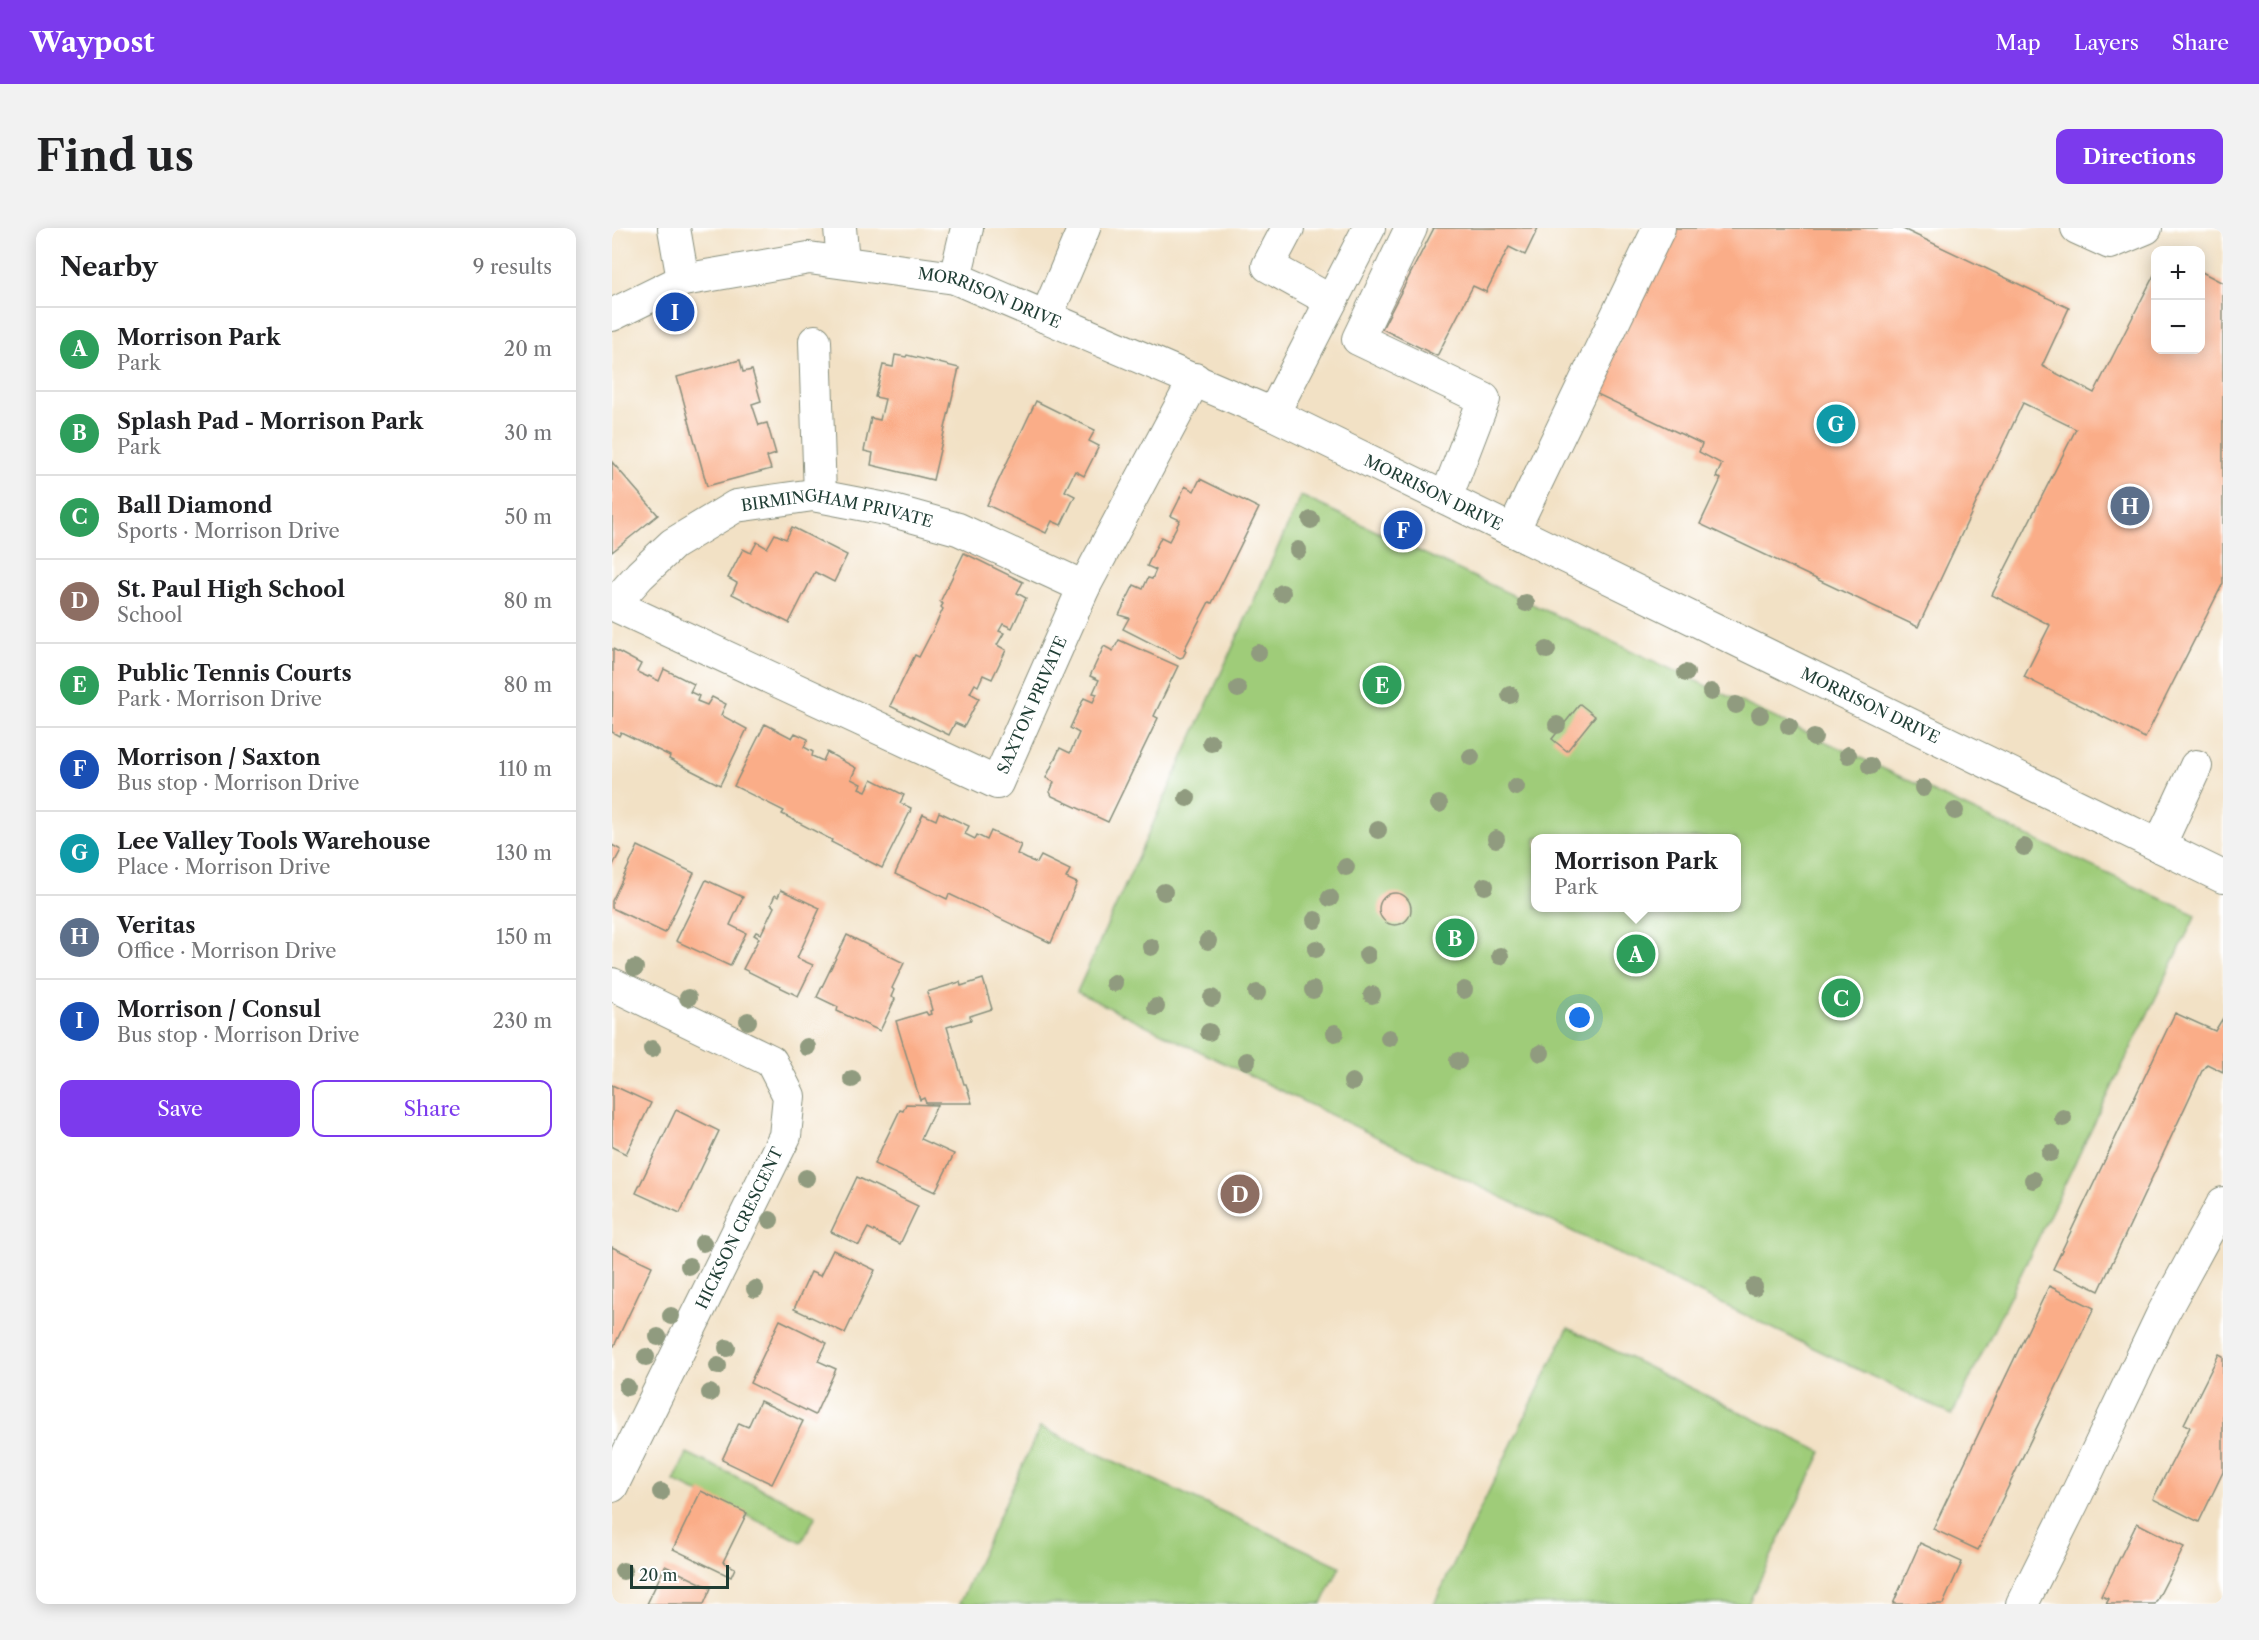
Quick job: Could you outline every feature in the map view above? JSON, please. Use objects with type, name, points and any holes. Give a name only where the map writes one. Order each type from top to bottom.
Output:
[{"type":"street","points":[[674,228],[683,280]]},
{"type":"street","points":[[840,228],[843,262]]},
{"type":"street","points":[[955,278],[967,228]]},
{"type":"street","points":[[1046,316],[1084,228]]},
{"type":"street","points":[[1288,228],[1268,266],[1331,301]]},
{"type":"street","points":[[1273,414],[1369,228]]},
{"type":"street","points":[[1411,228],[1358,339],[1484,399],[1446,498]]},
{"type":"street","points":[[1513,531],[1659,228]]},
{"type":"street","points":[[2077,228],[2110,243],[2146,228]]},
{"type":"street","name":"MORRISON DRIVE","points":[[612,315],[683,280],[809,258],[955,278],[1273,414],[2223,877]]},
{"type":"street","points":[[815,341],[820,496]]},
{"type":"street","name":"SAXTON PRIVATE","points":[[613,604],[997,783],[1084,587],[1195,379]]},
{"type":"street","name":"BIRMINGHAM PRIVATE","points":[[613,604],[673,544],[736,506],[813,495],[886,509],[958,529],[1084,587]]},
{"type":"street","points":[[2159,846],[2196,766]]},
{"type":"street","name":"HICKSON CRESCENT","points":[[612,984],[771,1061],[789,1096],[785,1136],[623,1433],[612,1486]]},
{"type":"street","points":[[2022,1604],[2073,1503],[2161,1317],[2223,1203]]},
{"type":"green space","points":[[1301,496],[2196,915],[1952,1415],[1077,992]]},
{"type":"green space","points":[[1568,1328],[1822,1452],[1748,1604],[1434,1604]]},
{"type":"green space","points":[[1040,1427],[1340,1566],[1322,1604],[959,1604]]},
{"type":"green space","points":[[687,1453],[816,1515],[802,1542],[674,1481]]},
{"type":"building","points":[[1434,228],[1538,228],[1525,255],[1509,247],[1486,292],[1473,286],[1437,356],[1382,329]]},
{"type":"building","points":[[1673,228],[1901,228],[2069,308],[2042,366],[2094,393],[2151,281],[2151,354],[2205,354],[2205,274],[2223,283],[2223,583],[2145,738],[2024,677],[2050,625],[1992,595],[2076,429],[2023,403],[1918,627],[1700,524],[1721,479],[1716,477],[1722,464],[1699,452],[1702,444],[1595,393]]},
{"type":"building","points":[[895,355],[906,357],[907,355],[959,368],[933,480],[871,465],[873,453],[864,451],[871,418],[880,420],[885,399],[875,397],[883,365],[893,367]]},
{"type":"building","points":[[740,360],[743,372],[752,370],[761,401],[752,404],[759,425],[767,423],[776,454],[767,457],[771,469],[707,486],[677,377]]},
{"type":"building","points":[[1036,401],[1095,430],[1089,441],[1099,446],[1084,476],[1075,471],[1065,491],[1075,496],[1061,525],[1052,521],[1046,533],[987,505]]},
{"type":"building","points":[[612,462],[658,515],[612,552]]},
{"type":"building","points":[[1200,479],[1259,508],[1212,603],[1209,602],[1184,650],[1186,651],[1183,657],[1180,658],[1123,629],[1129,618],[1119,615],[1134,585],[1143,589],[1148,578],[1152,579],[1156,570],[1147,566],[1161,537],[1169,541],[1180,520],[1171,516],[1185,486],[1194,491]]},
{"type":"building","points":[[792,527],[847,555],[834,582],[815,572],[789,623],[732,594],[737,583],[728,578],[743,549],[751,553],[757,542],[767,548],[775,534],[786,539]]},
{"type":"building","points":[[964,553],[1023,582],[1017,593],[1026,598],[1012,628],[1003,624],[999,631],[1004,633],[997,645],[1006,650],[992,679],[983,675],[978,686],[975,684],[970,693],[979,698],[964,727],[955,723],[949,735],[890,706],[915,655],[919,657],[933,630],[943,609],[941,607],[943,604],[940,602]]},
{"type":"building","points":[[1119,640],[1178,666],[1154,716],[1158,718],[1108,822],[1052,796],[1050,792],[1054,782],[1046,778],[1060,748],[1070,753],[1079,733],[1070,728],[1084,698],[1093,702],[1097,694],[1093,693],[1099,680],[1090,676],[1104,646],[1113,651]]},
{"type":"building","points":[[613,649],[641,664],[637,672],[648,677],[659,681],[664,669],[694,684],[690,692],[699,696],[697,701],[707,705],[712,697],[726,704],[721,715],[747,729],[720,785],[669,759],[670,756],[621,732],[619,736],[612,732]]},
{"type":"building","points":[[1580,704],[1595,716],[1567,751],[1552,739]]},
{"type":"building","points":[[765,724],[792,738],[795,733],[808,739],[804,747],[813,752],[812,756],[823,761],[827,752],[856,768],[851,779],[861,784],[859,788],[866,791],[872,779],[904,795],[900,803],[911,808],[910,812],[882,868],[782,814],[784,811],[734,786]]},
{"type":"building","points":[[939,812],[969,826],[965,834],[975,839],[977,835],[987,840],[991,831],[1021,845],[1017,854],[1027,859],[1037,863],[1041,856],[1070,870],[1066,878],[1077,883],[1051,943],[949,894],[947,899],[895,874],[923,814],[936,820]]},
{"type":"building","points":[[612,845],[621,850],[612,867]]},
{"type":"building","points":[[638,846],[694,873],[665,933],[612,908],[612,901]]},
{"type":"building","points":[[706,880],[743,897],[730,925],[746,933],[730,966],[676,941]]},
{"type":"building","points":[[781,890],[820,908],[797,958],[813,965],[798,996],[743,969],[759,938],[754,935],[756,932],[761,934],[774,907],[771,904],[775,895],[778,897]]},
{"type":"building","points":[[1395,893],[1406,898],[1411,909],[1406,920],[1395,925],[1384,920],[1379,909],[1384,898]]},
{"type":"building","points":[[847,935],[904,963],[892,988],[894,990],[891,997],[895,999],[880,1031],[837,1011],[838,1007],[817,997]]},
{"type":"building","points":[[983,979],[992,1009],[970,1016],[971,1020],[947,1027],[972,1103],[926,1103],[924,1098],[920,1100],[896,1021],[926,1012],[928,1015],[931,1014],[927,992],[960,982],[961,986]]},
{"type":"building","points":[[2175,1013],[2215,1031],[2223,1018],[2223,1072],[2207,1064],[2202,1071],[2099,1291],[2053,1269]]},
{"type":"building","points":[[612,1085],[651,1103],[626,1154],[612,1147]]},
{"type":"building","points":[[906,1104],[937,1105],[921,1139],[954,1154],[935,1192],[874,1164],[900,1110],[903,1111]]},
{"type":"building","points":[[676,1110],[719,1131],[680,1213],[636,1193]]},
{"type":"building","points":[[857,1177],[918,1206],[900,1244],[868,1228],[859,1245],[831,1232]]},
{"type":"building","points":[[612,1247],[652,1266],[614,1346],[612,1345]]},
{"type":"building","points":[[833,1250],[875,1270],[845,1333],[794,1309],[811,1272],[820,1276]]},
{"type":"building","points":[[2049,1286],[2094,1308],[1978,1550],[1933,1529]]},
{"type":"building","points":[[780,1320],[827,1343],[818,1361],[836,1369],[815,1415],[750,1383]]},
{"type":"building","points":[[2219,1354],[2223,1356],[2223,1472],[2199,1522],[2153,1499],[2190,1427],[2184,1424]]},
{"type":"building","points":[[760,1401],[803,1421],[772,1484],[722,1460],[739,1423],[748,1427]]},
{"type":"building","points":[[701,1491],[747,1513],[723,1562],[735,1568],[731,1577],[673,1549]]},
{"type":"building","points":[[2137,1523],[2184,1547],[2155,1604],[2106,1604],[2109,1599],[2101,1596]]},
{"type":"building","points":[[1920,1543],[1962,1562],[1943,1604],[1893,1604]]},
{"type":"building","points":[[665,1566],[711,1588],[704,1604],[647,1604]]},
{"type":"place","name":"Morrison / Consul","points":[[675,312]]},
{"type":"place","name":"Lee Valley Tools Warehouse","points":[[1836,424]]},
{"type":"place","name":"Veritas","points":[[2130,506]]},
{"type":"place","name":"Morrison / Saxton","points":[[1403,530]]},
{"type":"place","name":"Public Tennis Courts","points":[[1382,685]]},
{"type":"place","name":"Splash Pad - Morrison Park","points":[[1455,938]]},
{"type":"place","name":"Morrison Park","points":[[1636,954]]},
{"type":"place","name":"Ball Diamond","points":[[1841,998]]},
{"type":"place","name":"St. Paul High School","points":[[1240,1194]]}]
